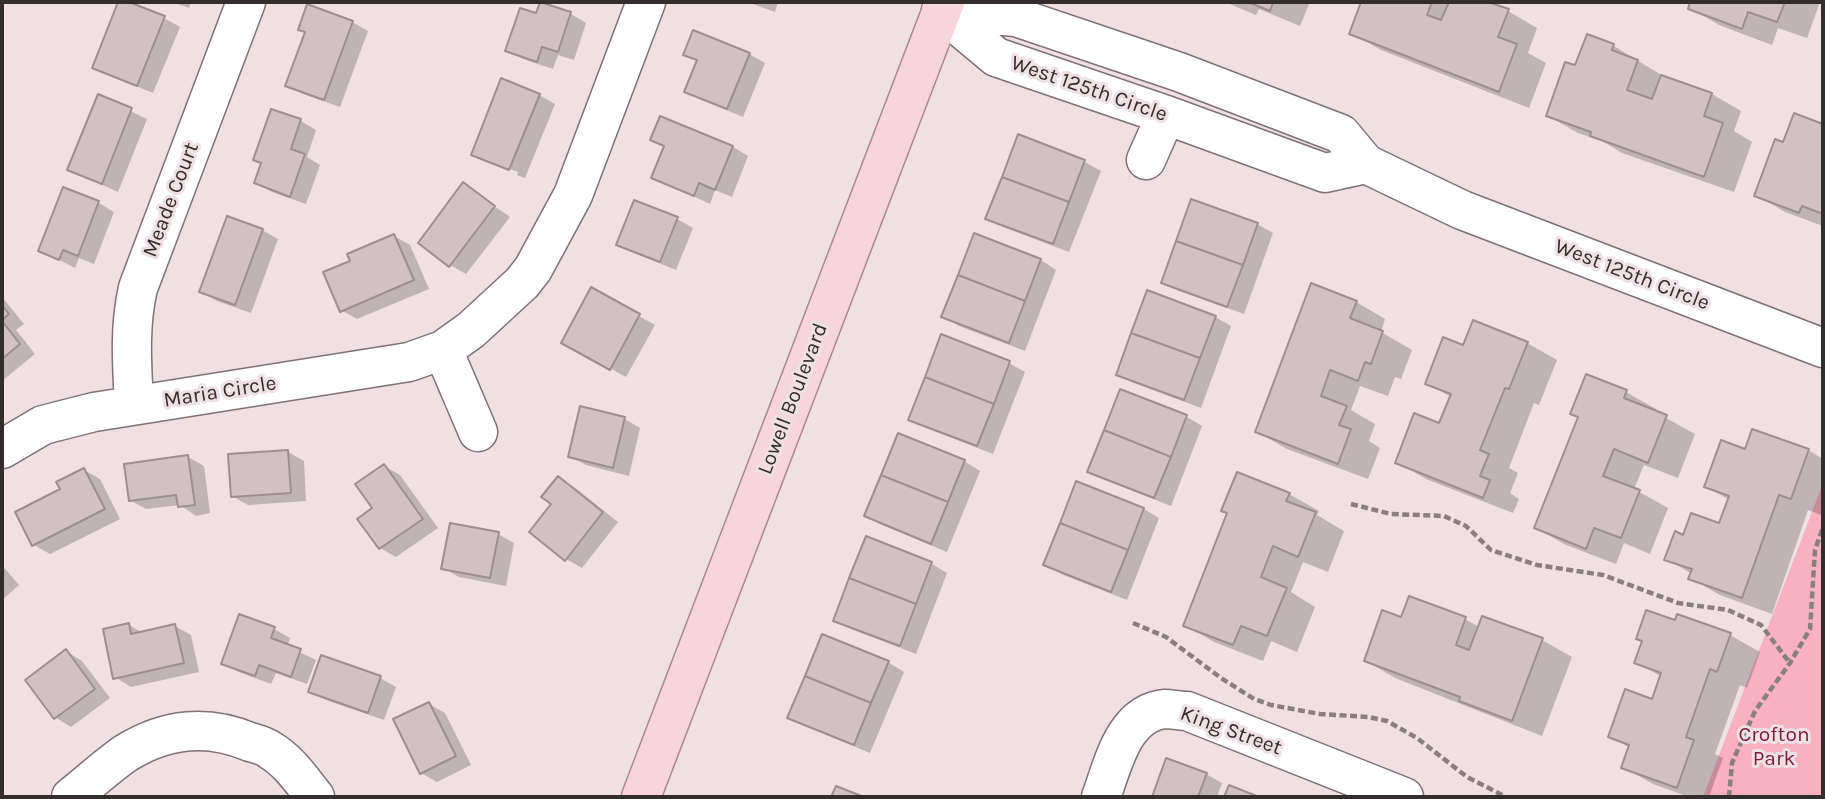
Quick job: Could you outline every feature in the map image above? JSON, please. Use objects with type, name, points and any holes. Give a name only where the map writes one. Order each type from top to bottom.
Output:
[{"type":"main road","name":"Lowell Boulevard","points":[[641,797],[943,6]]},
{"type":"street","name":"Meade Court","points":[[134,405],[130,345],[138,288],[246,2]]},
{"type":"street","name":"Maria Circle","points":[[2,449],[43,425],[94,412],[409,362],[443,350],[471,330],[522,283],[552,237],[573,195],[646,2]]},
{"type":"street","name":"West 125th Circle","points":[[943,6],[996,57],[1325,173],[1366,164]]},
{"type":"street","name":"West 125th Circle","points":[[943,6],[1016,17],[1180,72],[1341,134],[1366,164],[1462,210],[1823,348]]},
{"type":"street","points":[[1146,160],[1166,115]]},
{"type":"street","points":[[443,350],[478,432]]},
{"type":"street","name":"King Street","points":[[1101,797],[1125,737],[1141,718],[1166,709],[1187,711],[1404,797]]},
{"type":"street","points":[[71,797],[126,754],[155,738],[191,730],[215,731],[237,736],[270,750],[296,772],[315,797]]},
{"type":"path","points":[[1351,504],[1391,514],[1444,516],[1466,526],[1491,550],[1502,554],[1537,565],[1603,575],[1678,603],[1728,610],[1761,625],[1790,663]]},
{"type":"path","points":[[1729,797],[1732,763],[1755,711],[1790,663],[1810,629],[1815,550],[1823,527]]},
{"type":"path","points":[[1133,623],[1166,637],[1254,699],[1320,715],[1369,717],[1387,721],[1417,738],[1467,777],[1506,797]]},
{"type":"green space","name":"Crofton Park","points":[[1823,483],[1823,797],[1703,797]]},
{"type":"building","points":[[118,2],[129,2],[165,16],[137,86],[92,68]]},
{"type":"building","points":[[540,2],[571,12],[558,52],[542,47],[537,62],[505,51],[520,8],[536,13]]},
{"type":"building","points":[[1248,2],[1273,2],[1270,11]]},
{"type":"building","points":[[1361,2],[1432,2],[1427,15],[1441,20],[1449,2],[1488,2],[1509,9],[1498,37],[1517,44],[1499,92],[1349,34]]},
{"type":"building","points":[[1690,2],[1785,2],[1777,22],[1748,12],[1742,29],[1688,9]]},
{"type":"building","points":[[307,4],[353,21],[324,100],[285,86],[305,32],[298,30]]},
{"type":"building","points":[[693,30],[750,53],[727,109],[684,92],[697,60],[683,55]]},
{"type":"building","points":[[1587,34],[1614,44],[1612,50],[1638,60],[1627,90],[1652,99],[1661,75],[1712,93],[1704,116],[1723,123],[1704,177],[1590,136],[1591,132],[1546,116],[1565,62],[1575,65]]},
{"type":"building","points":[[501,78],[540,94],[509,170],[471,155]]},
{"type":"building","points":[[98,94],[132,108],[102,184],[67,170]]},
{"type":"building","points":[[271,109],[301,119],[291,149],[305,154],[290,197],[254,183],[261,163],[253,160]]},
{"type":"building","points":[[1794,113],[1823,124],[1823,214],[1802,206],[1799,213],[1754,196],[1775,139],[1783,142]]},
{"type":"building","points":[[660,116],[733,146],[715,190],[699,183],[694,196],[651,178],[664,146],[650,140]]},
{"type":"building","points":[[1018,134],[1085,160],[1069,202],[1002,177]]},
{"type":"building","points":[[1002,177],[1069,202],[1053,244],[985,219]]},
{"type":"building","points":[[463,182],[495,206],[449,267],[418,243]]},
{"type":"building","points":[[63,187],[99,201],[78,256],[63,250],[59,260],[38,251]]},
{"type":"building","points":[[1191,199],[1258,223],[1243,265],[1176,241]]},
{"type":"building","points":[[634,200],[678,217],[660,262],[616,245]]},
{"type":"building","points":[[227,216],[263,229],[235,305],[199,292]]},
{"type":"building","points":[[974,233],[1041,259],[1025,301],[958,275]]},
{"type":"building","points":[[394,234],[414,280],[340,312],[323,272],[350,261],[347,254]]},
{"type":"building","points":[[1176,241],[1243,265],[1227,307],[1161,283]]},
{"type":"building","points":[[958,275],[1025,301],[1009,343],[941,317]]},
{"type":"building","points":[[1311,283],[1357,301],[1350,318],[1383,331],[1371,364],[1365,362],[1358,381],[1330,370],[1321,396],[1347,406],[1339,425],[1351,429],[1338,464],[1255,432]]},
{"type":"building","points":[[591,287],[640,314],[610,370],[561,343]]},
{"type":"building","points":[[1147,290],[1216,316],[1200,358],[1131,333]]},
{"type":"building","points":[[2,305],[9,314],[2,320]]},
{"type":"building","points":[[1473,320],[1528,342],[1509,389],[1505,388],[1480,450],[1489,454],[1480,476],[1490,480],[1483,498],[1395,463],[1414,413],[1439,423],[1451,394],[1425,384],[1443,337],[1463,345]]},
{"type":"building","points":[[2,321],[20,344],[2,359]]},
{"type":"building","points":[[1131,333],[1200,358],[1184,400],[1116,375]]},
{"type":"building","points":[[941,334],[1010,361],[994,404],[925,377]]},
{"type":"building","points":[[1586,374],[1627,390],[1624,398],[1667,415],[1648,463],[1614,449],[1603,476],[1640,490],[1621,538],[1594,528],[1586,549],[1534,528],[1578,417],[1570,414]]},
{"type":"building","points":[[925,377],[994,404],[977,446],[908,420]]},
{"type":"building","points":[[1120,389],[1187,415],[1171,457],[1104,430]]},
{"type":"building","points":[[580,406],[625,417],[613,468],[568,457]]},
{"type":"building","points":[[1752,429],[1809,449],[1791,499],[1779,495],[1742,598],[1688,579],[1692,569],[1664,560],[1675,531],[1683,535],[1691,513],[1719,523],[1729,496],[1704,487],[1721,440],[1745,449]]},
{"type":"building","points":[[1104,430],[1171,457],[1154,498],[1087,472]]},
{"type":"building","points":[[898,433],[965,460],[948,502],[881,475]]},
{"type":"building","points":[[288,450],[291,493],[231,497],[228,454]]},
{"type":"building","points":[[188,455],[195,505],[178,507],[176,495],[129,501],[124,464]]},
{"type":"building","points":[[384,464],[423,519],[379,549],[357,519],[372,508],[355,484]]},
{"type":"building","points":[[84,468],[105,509],[32,546],[15,512],[60,489],[56,482]]},
{"type":"building","points":[[1237,472],[1290,493],[1286,501],[1316,512],[1298,557],[1273,546],[1261,577],[1287,588],[1267,636],[1241,626],[1233,645],[1183,626],[1227,513],[1221,511]]},
{"type":"building","points":[[881,475],[948,502],[931,544],[864,516]]},
{"type":"building","points":[[558,476],[603,512],[565,561],[529,532],[551,504],[541,497]]},
{"type":"building","points":[[1076,481],[1144,508],[1128,550],[1060,523]]},
{"type":"building","points":[[450,523],[499,532],[490,578],[441,569]]},
{"type":"building","points":[[1060,523],[1128,550],[1111,592],[1043,565]]},
{"type":"building","points":[[866,536],[932,562],[916,604],[849,578]]},
{"type":"building","points":[[849,578],[916,604],[900,646],[833,621]]},
{"type":"building","points":[[1409,596],[1466,617],[1456,645],[1469,650],[1482,616],[1543,638],[1512,721],[1459,701],[1460,697],[1364,661],[1382,610],[1401,617]]},
{"type":"building","points":[[1646,610],[1675,620],[1677,614],[1731,633],[1717,672],[1710,669],[1686,737],[1694,740],[1677,788],[1621,768],[1629,745],[1608,737],[1625,689],[1652,699],[1661,673],[1634,663],[1642,641],[1636,639]]},
{"type":"building","points":[[239,614],[275,627],[271,638],[301,649],[291,677],[259,665],[255,676],[221,664]]},
{"type":"building","points":[[129,623],[131,634],[175,624],[184,663],[113,679],[103,629]]},
{"type":"building","points":[[822,634],[889,661],[871,703],[805,676]]},
{"type":"building","points":[[66,649],[95,689],[54,719],[25,680]]},
{"type":"building","points":[[321,655],[381,676],[368,713],[308,692]]},
{"type":"building","points":[[805,676],[871,703],[854,745],[787,718]]},
{"type":"building","points":[[429,702],[456,756],[420,774],[393,719]]},
{"type":"building","points":[[1166,758],[1207,773],[1198,797],[1152,797]]},
{"type":"building","points":[[1229,785],[1259,797],[1224,797]]},
{"type":"building","points":[[836,786],[864,797],[831,797]]}]
